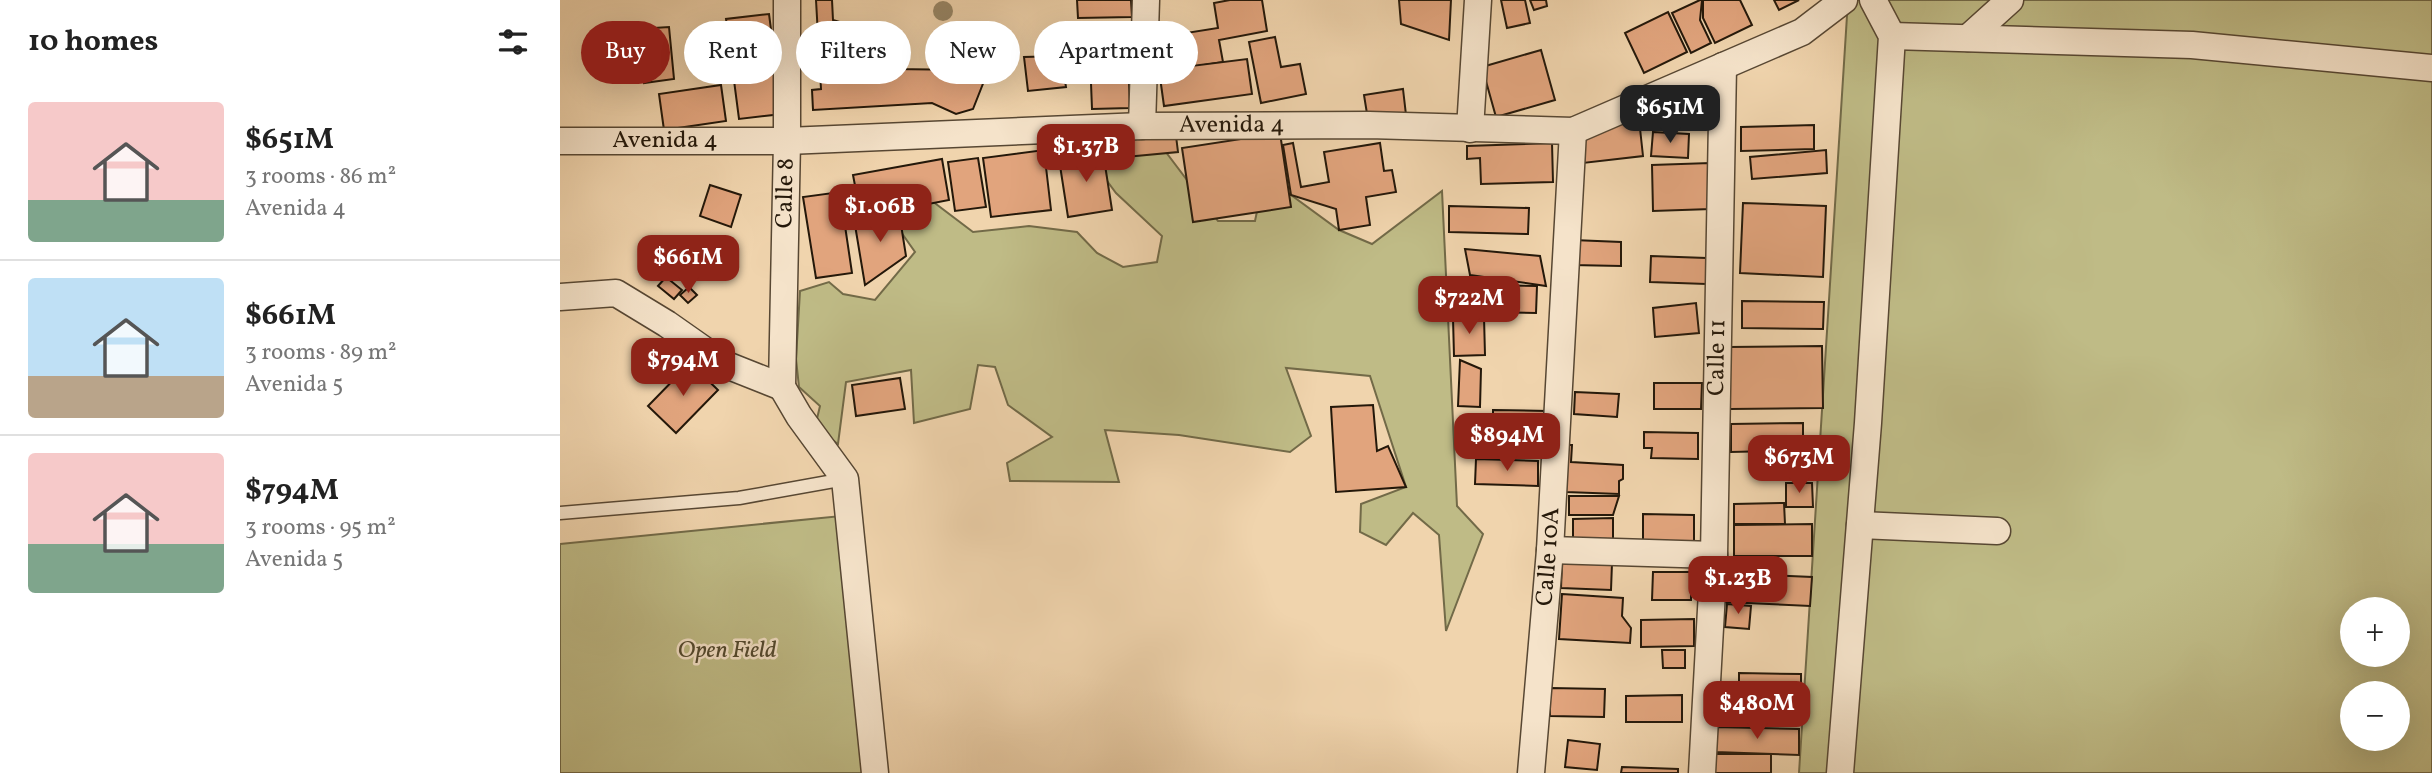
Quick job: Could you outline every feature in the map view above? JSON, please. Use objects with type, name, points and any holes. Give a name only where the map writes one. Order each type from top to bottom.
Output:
[{"type":"street","name":"Calle 8","points":[[782,387],[787,0]]},
{"type":"street","points":[[1142,126],[1146,0]]},
{"type":"street","points":[[1470,129],[1478,0]]},
{"type":"street","name":"Avenida 4","points":[[560,141],[787,141],[1142,126],[1369,125],[1573,131],[1802,32],[1844,0]]},
{"type":"street","points":[[1840,773],[1860,525],[1892,36],[1873,0]]},
{"type":"street","points":[[1968,38],[2010,0]]},
{"type":"street","points":[[1892,36],[2192,45],[2432,68]]},
{"type":"street","name":"Calle 11","points":[[1702,773],[1714,555],[1723,66]]},
{"type":"street","name":"Calle 10A","points":[[1531,773],[1550,550],[1573,131]]},
{"type":"street","points":[[560,296],[615,293],[667,324],[724,364],[782,387],[799,416],[845,479],[875,773]]},
{"type":"street","points":[[1860,525],[1997,531]]},
{"type":"street","points":[[1550,550],[1714,555]]},
{"type":"lane","points":[[560,513],[739,498],[845,479]]},
{"type":"green space","points":[[1848,0],[2432,0],[2432,773],[1799,773]]},
{"type":"green space","points":[[1118,147],[1162,147],[1218,221],[1255,221],[1261,192],[1291,195],[1339,230],[1372,244],[1442,191],[1457,506],[1483,534],[1446,631],[1439,535],[1413,513],[1386,545],[1360,532],[1361,504],[1406,487],[1370,376],[1286,368],[1311,436],[1290,452],[1179,435],[1105,430],[1119,482],[1010,481],[1007,463],[1052,437],[1008,405],[995,367],[978,365],[970,409],[914,423],[911,370],[846,382],[838,444],[815,427],[820,406],[799,387],[796,359],[800,291],[829,282],[843,294],[875,300],[915,252],[901,232],[907,199],[932,201],[973,232],[1029,226],[1077,232],[1097,253],[1123,267],[1157,262],[1162,236],[1116,193],[1099,170]]},
{"type":"green space","name":"Open Field","points":[[841,516],[868,773],[560,773],[560,544]]},
{"type":"building","points":[[816,0],[832,0],[833,20],[836,21],[817,21]]},
{"type":"building","points":[[1077,0],[1131,0],[1132,17],[1078,18]]},
{"type":"building","points":[[1262,0],[1267,31],[1219,40],[1223,62],[1198,66],[1198,31],[1218,28],[1214,3]]},
{"type":"building","points":[[1399,0],[1451,0],[1449,40],[1401,24]]},
{"type":"building","points":[[1501,0],[1525,0],[1530,23],[1507,28]]},
{"type":"building","points":[[1530,0],[1546,0],[1547,6],[1534,10]]},
{"type":"building","points":[[1700,0],[1700,20],[1711,43],[1691,53],[1672,13]]},
{"type":"building","points":[[1703,0],[1740,0],[1752,25],[1715,43],[1703,18]]},
{"type":"building","points":[[1774,0],[1799,0],[1779,10]]},
{"type":"building","points":[[1668,12],[1687,52],[1644,73],[1625,33]]},
{"type":"building","points":[[769,14],[770,21],[726,21]]},
{"type":"building","points":[[670,37],[674,79],[670,80]]},
{"type":"building","points":[[1275,37],[1281,67],[1300,64],[1306,94],[1261,103],[1249,42]]},
{"type":"building","points":[[1541,50],[1555,100],[1496,117],[1482,67]]},
{"type":"building","points":[[1024,57],[1034,57],[1034,84],[1066,84],[1066,87],[1028,91]]},
{"type":"building","points":[[1247,59],[1252,94],[1164,106],[1161,84],[1198,84],[1198,65]]},
{"type":"building","points":[[911,69],[925,69],[925,84],[983,84],[973,109],[956,114],[932,103],[813,110],[812,90],[821,89],[821,84],[911,84]]},
{"type":"building","points":[[734,84],[778,84],[782,114],[739,119]]},
{"type":"building","points":[[1091,84],[1129,84],[1130,108],[1092,109]]},
{"type":"building","points":[[721,85],[726,121],[664,130],[659,94]]},
{"type":"building","points":[[1403,89],[1406,115],[1368,120],[1364,95]]},
{"type":"building","points":[[1638,110],[1643,156],[1583,163],[1580,135]]},
{"type":"building","points":[[1814,125],[1814,149],[1741,151],[1741,127]]},
{"type":"building","points":[[1175,128],[1178,152],[1094,160],[1091,136]]},
{"type":"building","points":[[1653,132],[1689,134],[1688,158],[1651,156]]},
{"type":"building","points":[[1280,133],[1291,207],[1193,222],[1182,148]]},
{"type":"building","points":[[1293,143],[1301,187],[1329,182],[1324,152],[1380,143],[1384,171],[1392,170],[1396,192],[1366,197],[1370,225],[1339,230],[1336,209],[1291,195],[1283,145]]},
{"type":"building","points":[[1552,143],[1553,182],[1481,184],[1480,158],[1467,159],[1467,146]]},
{"type":"building","points":[[1044,150],[1051,210],[991,217],[983,158]]},
{"type":"building","points":[[1826,150],[1827,173],[1752,179],[1750,157]]},
{"type":"building","points":[[1103,152],[1112,210],[1068,217],[1059,159]]},
{"type":"building","points":[[978,158],[986,207],[955,211],[948,162]]},
{"type":"building","points":[[942,159],[949,200],[861,217],[853,175]]},
{"type":"building","points":[[1710,163],[1711,209],[1653,211],[1652,165]]},
{"type":"building","points":[[710,185],[741,195],[731,227],[700,216]]},
{"type":"building","points":[[840,192],[852,273],[816,278],[803,197]]},
{"type":"building","points":[[1743,203],[1826,206],[1823,277],[1740,273]]},
{"type":"building","points":[[1449,206],[1529,208],[1528,234],[1449,232]]},
{"type":"building","points":[[899,212],[906,256],[865,285],[854,219]]},
{"type":"building","points":[[1573,240],[1621,242],[1621,266],[1572,265]]},
{"type":"building","points":[[1465,249],[1540,256],[1546,286],[1470,275]]},
{"type":"building","points":[[1651,256],[1706,258],[1706,284],[1650,282]]},
{"type":"building","points":[[666,277],[682,290],[674,299],[658,286]]},
{"type":"building","points":[[1476,285],[1537,286],[1536,313],[1476,312]]},
{"type":"building","points":[[689,287],[697,295],[688,303],[680,295]]},
{"type":"building","points":[[1742,301],[1824,302],[1823,329],[1742,328]]},
{"type":"building","points":[[1696,303],[1699,333],[1655,337],[1653,308]]},
{"type":"building","points":[[1484,317],[1485,355],[1454,356],[1453,318]]},
{"type":"building","points":[[1822,346],[1823,408],[1730,409],[1729,347]]},
{"type":"building","points":[[1460,360],[1481,369],[1480,407],[1458,406]]},
{"type":"building","points":[[690,363],[718,390],[676,433],[648,406]]},
{"type":"building","points":[[900,378],[905,409],[856,416],[852,385]]},
{"type":"building","points":[[1654,383],[1702,383],[1701,409],[1654,409]]},
{"type":"building","points":[[1575,392],[1619,394],[1617,417],[1574,414]]},
{"type":"building","points":[[1373,405],[1377,451],[1388,446],[1406,487],[1336,492],[1331,407]]},
{"type":"building","points":[[1493,410],[1547,411],[1547,437],[1493,436]]},
{"type":"building","points":[[1803,423],[1803,478],[1773,479],[1773,451],[1731,452],[1731,424]]},
{"type":"building","points":[[1644,432],[1698,433],[1698,459],[1651,458],[1652,448],[1644,448]]},
{"type":"building","points":[[1567,445],[1572,445],[1571,462],[1623,465],[1619,494],[1566,492]]},
{"type":"building","points":[[1476,459],[1538,461],[1538,486],[1475,484]]},
{"type":"building","points":[[1786,483],[1812,483],[1813,507],[1786,507]]},
{"type":"building","points":[[1569,496],[1619,496],[1613,515],[1569,515]]},
{"type":"building","points":[[1784,503],[1785,524],[1734,524],[1734,504]]},
{"type":"building","points":[[1643,514],[1694,515],[1694,544],[1643,544]]},
{"type":"building","points":[[1613,518],[1613,541],[1573,541],[1573,519]]},
{"type":"building","points":[[1812,524],[1812,556],[1734,556],[1734,525]]},
{"type":"building","points":[[1562,561],[1612,563],[1611,590],[1561,588]]},
{"type":"building","points":[[1653,572],[1691,572],[1691,600],[1652,600]]},
{"type":"building","points":[[1727,573],[1812,577],[1810,606],[1726,602]]},
{"type":"building","points":[[1562,594],[1623,598],[1622,616],[1631,628],[1630,643],[1559,639]]},
{"type":"building","points":[[1727,604],[1751,606],[1749,629],[1725,627]]},
{"type":"building","points":[[1694,619],[1694,646],[1641,647],[1641,620]]},
{"type":"building","points":[[1662,650],[1685,650],[1685,668],[1663,668]]},
{"type":"building","points":[[1739,673],[1801,674],[1801,704],[1739,704]]},
{"type":"building","points":[[1550,688],[1605,689],[1604,717],[1550,716]]},
{"type":"building","points":[[1682,695],[1682,722],[1626,722],[1626,696]]},
{"type":"building","points":[[1715,727],[1799,729],[1799,755],[1715,752]]},
{"type":"building","points":[[1568,740],[1600,744],[1597,770],[1565,767]]},
{"type":"building","points":[[1715,754],[1771,754],[1771,773],[1715,773]]},
{"type":"building","points":[[1622,767],[1678,769],[1678,773],[1621,773]]}]
